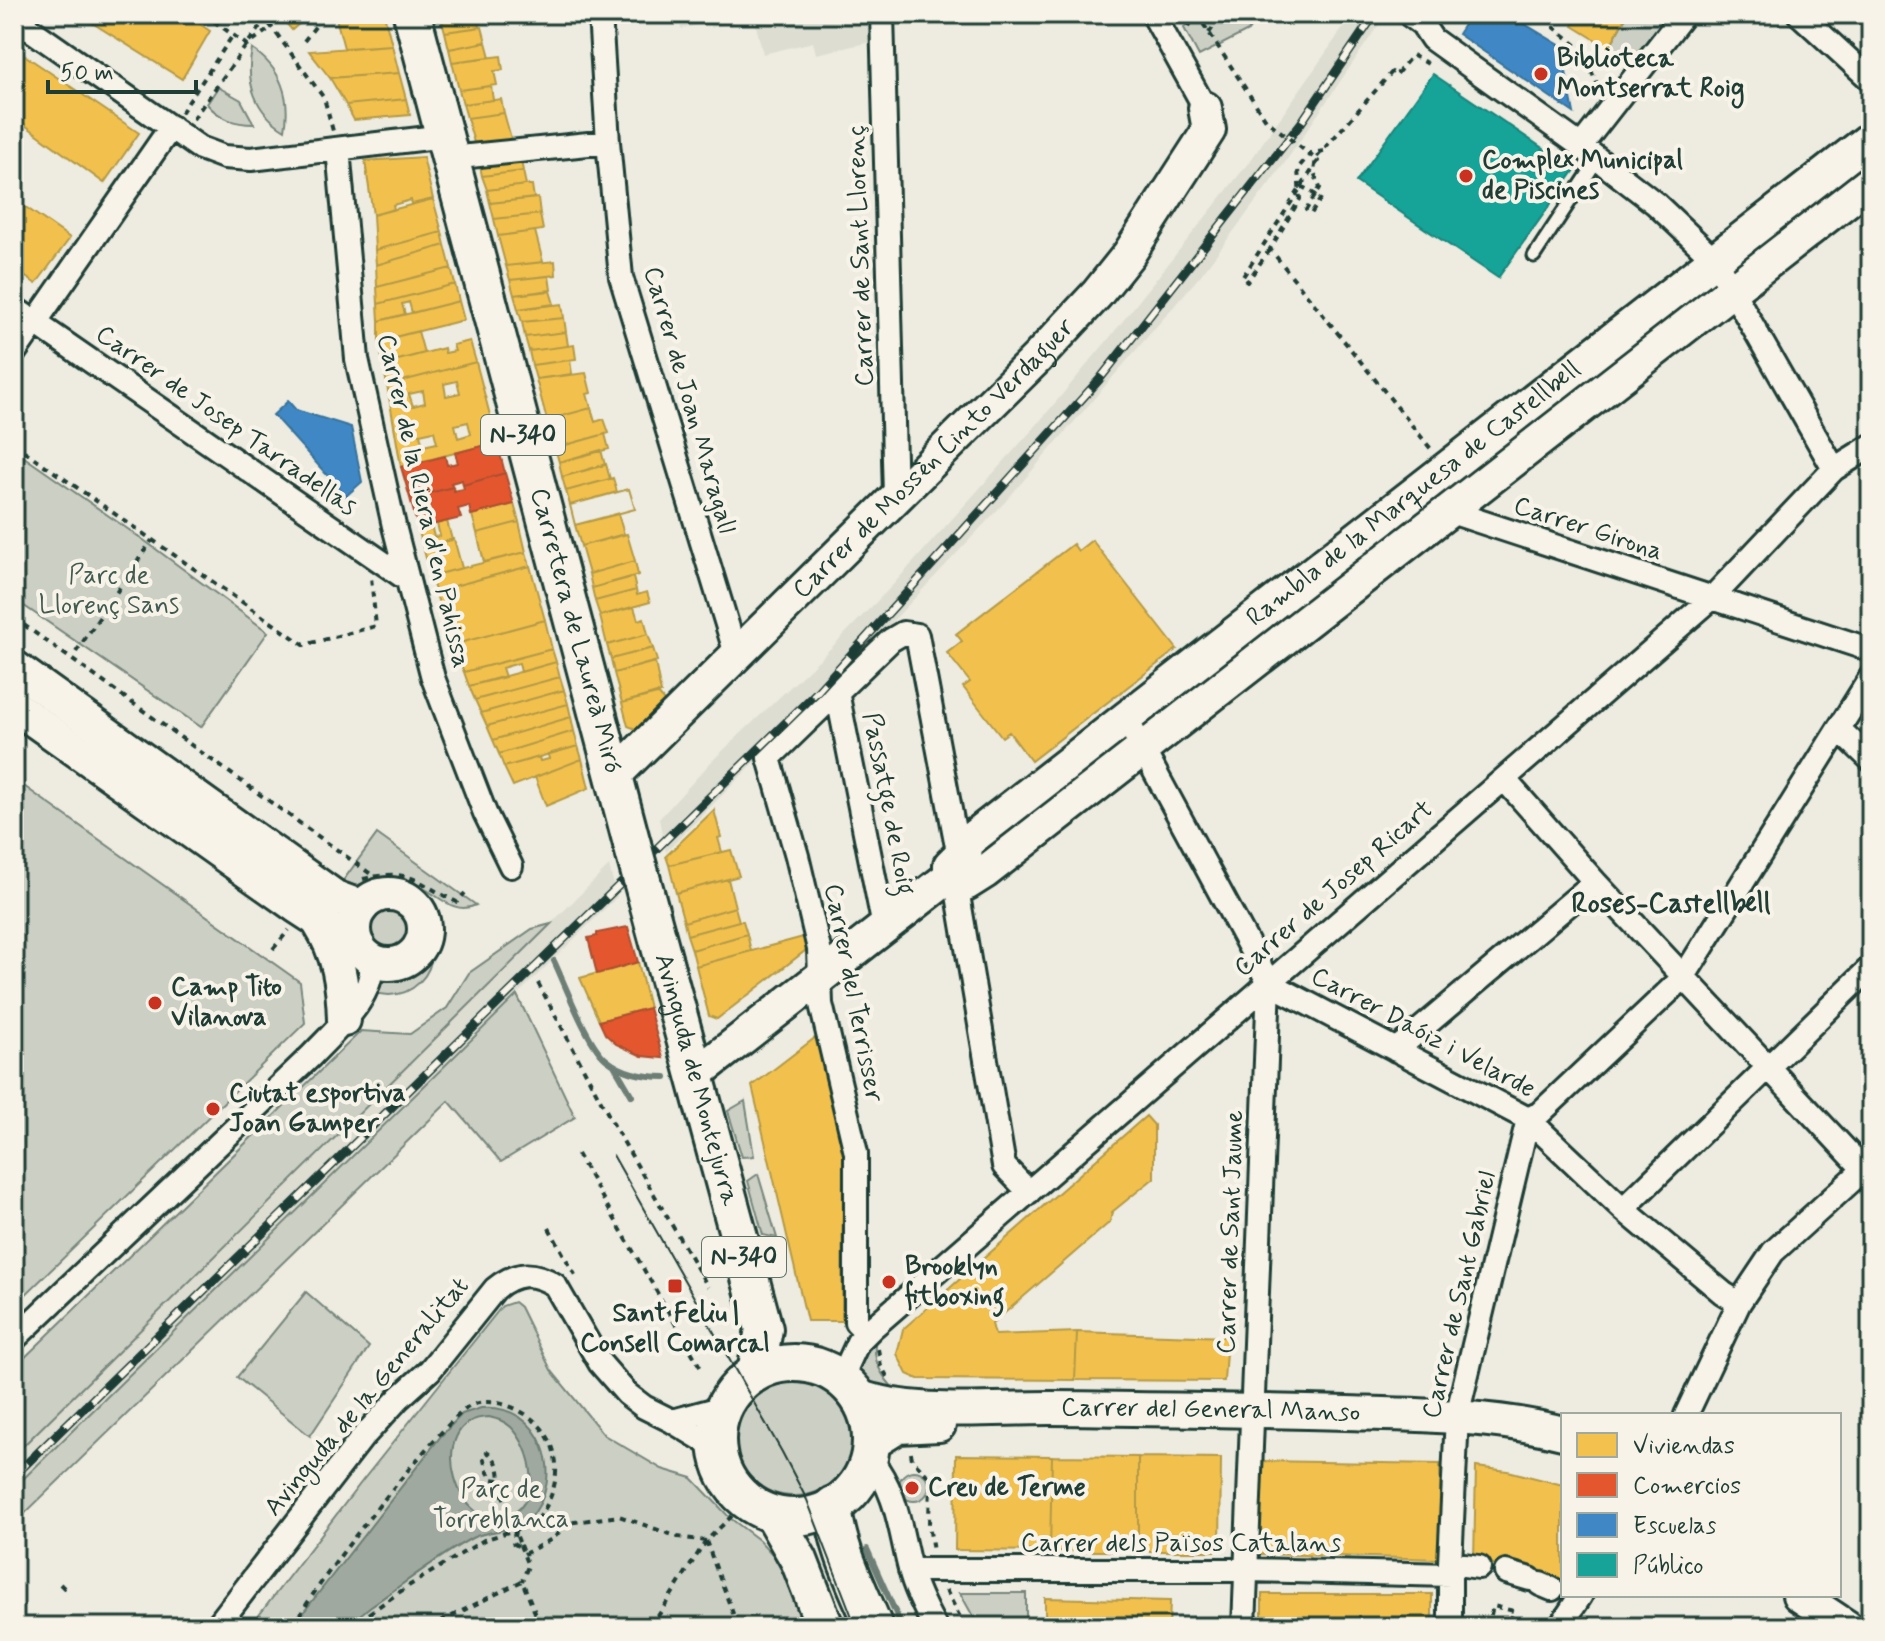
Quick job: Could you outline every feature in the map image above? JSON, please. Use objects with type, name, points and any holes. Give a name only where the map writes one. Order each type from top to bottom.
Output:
[{"type":"main road","name":"Carretera de Laureà Miró","points":[[412,14],[455,150],[636,860]]},
{"type":"main road","name":"Avinguda de Montejurra","points":[[636,860],[764,1329],[756,1372]]},
{"type":"main road","points":[[764,1329],[804,1363],[831,1372],[849,1387],[864,1407],[871,1451],[857,1484],[833,1505],[805,1517],[791,1518],[773,1515],[751,1504],[736,1489],[725,1469],[719,1429],[724,1407],[731,1394],[756,1372],[773,1365],[804,1363]]},
{"type":"main road","points":[[833,1505],[834,1522],[845,1556],[874,1627]]},
{"type":"main road","points":[[773,1515],[799,1560],[825,1627]]},
{"type":"street","name":"Carrer de Joan Maragall","points":[[600,14],[621,277],[736,654]]},
{"type":"street","name":"Carrer de Sant Llorenç","points":[[882,14],[895,496]]},
{"type":"street","points":[[1153,14],[1205,108]]},
{"type":"street","points":[[1590,152],[1684,14]]},
{"type":"street","points":[[1799,14],[1871,80]]},
{"type":"street","points":[[14,18],[200,148],[224,157],[251,159],[338,149],[455,150],[608,142]]},
{"type":"street","points":[[1420,18],[1432,39],[1590,152],[1656,204],[1715,260],[1834,469]]},
{"type":"street","name":"Carrer de Mossèn Cinto Verdaguer","points":[[613,777],[1037,358],[1113,274],[1161,207],[1209,130],[1205,108]]},
{"type":"street","points":[[14,353],[177,131]]},
{"type":"street","name":"Rambla de la Marquesa de Castellbell","points":[[695,1075],[961,869],[966,846],[972,838],[1871,138]]},
{"type":"street","name":"Carrer de la Riera d'en Pahissa","points":[[338,149],[357,359],[408,580],[433,678],[485,813],[511,866]]},
{"type":"street","name":"Rambla de la Marquesa de Castellbell","points":[[961,869],[985,872],[1871,182]]},
{"type":"street","name":"Carrer de Josep Tarradellas","points":[[14,308],[408,580]]},
{"type":"street","name":"Carrer de Josep Ricart","points":[[849,1387],[851,1355],[1029,1192],[1711,599],[1834,469],[1871,446]]},
{"type":"street","name":"Carrer Girona","points":[[1448,511],[1871,650]]},
{"type":"street","points":[[837,692],[891,640],[903,633],[917,635],[961,869],[1004,1166],[1029,1192]]},
{"type":"street","points":[[14,667],[335,897],[362,907]]},
{"type":"street","points":[[1528,1119],[1540,1113],[1683,978],[1871,677]]},
{"type":"street","name":"Carrer del Terrisser","points":[[837,692],[769,758],[819,949],[821,1004],[856,1153],[856,1322],[873,1336]]},
{"type":"street","name":"Passatge de Roig","points":[[837,692],[884,927]]},
{"type":"street","points":[[14,706],[304,924],[338,960],[343,980],[344,1020]]},
{"type":"street","name":"Carrer Daóiz i Velarde","points":[[1126,718],[1269,983],[1528,1119],[1623,1209],[1739,1303]]},
{"type":"street","points":[[1839,729],[1871,760]]},
{"type":"street","points":[[1504,779],[1683,978],[1868,1170],[1773,1252],[1739,1303],[1687,1413]]},
{"type":"street","points":[[1396,1050],[1595,882]]},
{"type":"street","points":[[14,1339],[311,1056],[344,1020],[369,986],[372,974],[365,953],[354,930],[362,907],[372,898],[393,894],[411,902],[422,920],[424,931],[415,953],[394,964],[382,963],[365,953],[304,924]]},
{"type":"street","points":[[1623,1209],[1871,967]]},
{"type":"street","name":"Carrer de Sant Jaume","points":[[1244,1627],[1269,983]]},
{"type":"street","name":"Carrer de Sant Gabriel","points":[[1450,1627],[1457,1425],[1528,1119]]},
{"type":"street","name":"Avinguda de la Generalitat","points":[[216,1627],[362,1438],[430,1370],[495,1289],[520,1274],[543,1277],[555,1285],[609,1376],[672,1421],[720,1450]]},
{"type":"street","name":"Carrer del General Manso","points":[[849,1387],[883,1405],[1252,1420],[1457,1425],[1520,1422],[1561,1432]]},
{"type":"street","points":[[672,1421],[724,1407]]},
{"type":"street","name":"Carrer del General Manso","points":[[871,1451],[885,1433],[907,1425],[1252,1420]]},
{"type":"street","name":"Carrer del General Manso","points":[[1457,1425],[1561,1453]]},
{"type":"street","points":[[871,1451],[895,1502],[910,1570],[935,1627]]},
{"type":"street","name":"Carrer dels Països Catalans","points":[[910,1570],[1491,1569],[1556,1591]]},
{"type":"street","points":[[1556,1591],[1560,1627]]},
{"type":"street","points":[[1802,1597],[1847,1627]]},
{"type":"street","points":[[1838,1597],[1871,1620]]},
{"type":"lane","points":[[1534,256],[1590,152]]},
{"type":"path","points":[[204,14],[247,45]]},
{"type":"path","points":[[177,131],[261,25],[251,14]]},
{"type":"path","points":[[262,14],[324,98],[338,149]]},
{"type":"path","points":[[304,41],[325,14]]},
{"type":"path","points":[[1188,27],[1197,14]]},
{"type":"path","points":[[1207,14],[1202,22],[1266,120],[1318,161],[1301,186],[1242,278],[1247,282],[1300,199],[1298,168],[1311,153],[1324,151]]},
{"type":"path","points":[[1209,33],[1222,14]]},
{"type":"path","points":[[1552,14],[1554,27],[1581,49],[1603,95]]},
{"type":"path","points":[[247,45],[272,27]]},
{"type":"path","points":[[177,131],[233,35]]},
{"type":"path","points":[[1301,186],[1321,198],[1311,214],[1306,210],[1320,188],[1314,164],[1316,158],[1392,72],[1396,75],[1412,55],[1437,69]]},
{"type":"path","points":[[1270,249],[1440,461]]},
{"type":"path","points":[[14,444],[304,645],[376,626],[371,575]]},
{"type":"path","points":[[76,652],[152,540]]},
{"type":"path","points":[[14,618],[375,877],[390,873],[413,878],[457,902],[465,893]]},
{"type":"path","points":[[273,949],[304,924]]},
{"type":"path","points":[[538,983],[616,1129],[708,1287]]},
{"type":"path","points":[[577,1154],[702,1370]]},
{"type":"path","points":[[873,1336],[881,1366],[893,1384]]},
{"type":"path","points":[[295,1627],[297,1617],[406,1472],[457,1414],[471,1405],[487,1401],[510,1406],[531,1417],[545,1431],[555,1453],[555,1490],[535,1523]]},
{"type":"path","points":[[430,1627],[522,1581],[528,1566],[499,1480],[499,1462],[488,1452],[483,1455],[486,1469],[492,1479],[499,1480]]},
{"type":"path","points":[[912,1459],[930,1478],[929,1524],[938,1571],[965,1627]]},
{"type":"path","points":[[651,1627],[706,1541],[733,1515]]},
{"type":"path","points":[[349,1627],[484,1540],[535,1523],[567,1523],[619,1516],[678,1537],[706,1541]]},
{"type":"path","points":[[522,1549],[554,1538],[567,1523]]},
{"type":"path","points":[[706,1541],[738,1627]]},
{"type":"path","points":[[522,1581],[541,1627]]},
{"type":"path","points":[[60,1584],[64,1588],[67,1584]]},
{"type":"path","points":[[1488,1627],[1493,1606],[1514,1611],[1508,1627]]},
{"type":"shaded area","points":[[679,14],[870,14],[871,42],[816,54],[813,42],[763,54],[754,17],[711,28],[709,22],[681,29]]},
{"type":"shaded area","points":[[1353,14],[1386,14],[1284,164],[1200,276],[1004,503],[879,636],[666,852],[659,819],[713,760],[890,588],[1034,428],[1250,161]]},
{"type":"shaded area","points":[[609,866],[617,897],[14,1488],[14,1455]]},
{"type":"shaded area","points":[[481,1408],[502,1409],[520,1417],[533,1430],[542,1446],[547,1465],[547,1484],[541,1502],[529,1519],[517,1527],[479,1535],[459,1545],[345,1625],[331,1629],[298,1627],[303,1613],[441,1436],[462,1414]],"holes":[[[489,1417],[506,1423],[518,1436],[529,1459],[531,1472],[531,1485],[522,1506],[512,1514],[493,1518],[476,1512],[463,1497],[455,1477],[452,1456],[456,1437],[468,1423]]]},
{"type":"green space","points":[[1193,14],[1259,14],[1248,31],[1199,56],[1184,28]]},
{"type":"green space","points":[[1623,14],[1669,14],[1631,62],[1609,48],[1626,17]]},
{"type":"green space","points":[[252,49],[270,65],[282,84],[286,106],[285,130],[266,115],[255,96],[250,73]]},
{"type":"green space","points":[[218,87],[241,100],[254,124],[228,120],[207,104]]},
{"type":"green space","name":"Parc de Llorenç Sans","points":[[14,450],[268,632],[201,727],[14,599]]},
{"type":"green space","name":"Camp Tito Vilanova","points":[[14,779],[300,982],[305,1023],[14,1306]]},
{"type":"green space","points":[[377,834],[476,905],[459,908],[422,887],[398,880],[340,885]]},
{"type":"green space","points":[[389,909],[413,916],[425,928],[432,952],[425,976],[413,988],[389,995],[365,988],[353,976],[346,952],[353,928],[365,916]]},
{"type":"green space","points":[[551,924],[14,1455],[14,1368],[361,1031],[410,1034],[447,1008],[469,973],[532,929]]},
{"type":"green space","points":[[517,995],[575,1117],[501,1162],[449,1101],[14,1524],[14,1488]]},
{"type":"green space","points":[[745,1101],[754,1156],[742,1157],[728,1111]]},
{"type":"green space","points":[[758,1174],[777,1238],[763,1235],[748,1181]]},
{"type":"green space","points":[[306,1292],[369,1347],[310,1436],[237,1377]]},
{"type":"green space","name":"Parc de Torreblanca","points":[[514,1302],[520,1307],[551,1370],[604,1435],[662,1469],[692,1478],[730,1518],[774,1556],[795,1597],[805,1627],[250,1627],[502,1306]]},
{"type":"green space","points":[[876,1337],[875,1354],[879,1368],[898,1393],[867,1385],[860,1372],[861,1349]]},
{"type":"green space","points":[[794,1376],[817,1381],[836,1394],[849,1413],[854,1436],[849,1459],[836,1478],[817,1491],[794,1496],[771,1491],[752,1478],[739,1459],[734,1436],[739,1413],[752,1394],[771,1381]]},
{"type":"green space","points":[[914,1471],[925,1475],[929,1486],[925,1497],[914,1501],[903,1497],[899,1486],[903,1475]]},
{"type":"green space","points":[[960,1593],[1026,1593],[1026,1627],[979,1627]]},
{"type":"building: Viviendas","points":[[78,14],[185,14],[210,31],[182,79]]},
{"type":"building: Viviendas","points":[[278,14],[310,14],[292,30]]},
{"type":"building: Viviendas","points":[[335,14],[384,14],[392,45],[344,48]]},
{"type":"building: Viviendas","points":[[440,14],[478,14],[480,27],[445,32]]},
{"type":"building: Viviendas","points":[[1581,14],[1626,16],[1609,48],[1573,26]]},
{"type":"building: Viviendas","points":[[482,27],[486,42],[449,49],[445,32]]},
{"type":"building: Viviendas","points":[[486,42],[490,57],[452,62],[449,49]]},
{"type":"building: Viviendas","points":[[392,45],[399,73],[330,78],[309,51]]},
{"type":"building: Viviendas","points":[[14,48],[139,133],[104,183],[14,117]]},
{"type":"building: Viviendas","points":[[501,56],[503,70],[494,71],[497,85],[459,90],[452,62]]},
{"type":"building: Viviendas","points":[[399,73],[406,99],[346,105],[330,78]]},
{"type":"building: Viviendas","points":[[491,86],[493,100],[463,104],[459,90]]},
{"type":"building: Viviendas","points":[[406,99],[410,115],[354,120],[346,105]]},
{"type":"building: Viviendas","points":[[501,99],[504,113],[467,118],[463,104]]},
{"type":"building: Viviendas","points":[[504,113],[512,142],[475,146],[467,118]]},
{"type":"building: Viviendas","points":[[520,156],[523,171],[482,176],[479,161]]},
{"type":"building: Viviendas","points":[[423,157],[433,199],[412,204],[411,200],[373,215],[365,161]]},
{"type":"building: Viviendas","points":[[523,171],[526,185],[487,190],[482,176]]},
{"type":"building: Viviendas","points":[[532,185],[534,198],[490,203],[487,190]]},
{"type":"building: Viviendas","points":[[538,198],[540,214],[494,219],[490,203]]},
{"type":"building: Viviendas","points":[[14,199],[70,238],[36,284],[14,269]]},
{"type":"building: Viviendas","points":[[433,199],[442,232],[375,250],[373,215]]},
{"type":"building: Viviendas","points":[[540,214],[543,230],[498,236],[494,219]]},
{"type":"building: Viviendas","points":[[535,231],[543,262],[506,266],[498,236]]},
{"type":"building: Viviendas","points":[[442,232],[445,245],[376,265],[375,250]]},
{"type":"building: Viviendas","points":[[445,245],[451,268],[377,287],[376,265]]},
{"type":"building: Viviendas","points":[[555,261],[556,275],[510,280],[506,266]]},
{"type":"building: Viviendas","points":[[451,268],[455,284],[378,304],[377,287]]},
{"type":"building: Viviendas","points":[[549,276],[551,290],[514,295],[510,280]]},
{"type":"building: Viviendas","points":[[455,284],[459,301],[412,313],[409,302],[402,304],[405,314],[379,321],[378,304]]},
{"type":"building: Viviendas","points":[[550,291],[554,304],[518,309],[514,295]]},
{"type":"building: Viviendas","points":[[459,301],[464,320],[379,341],[379,321]]},
{"type":"building: Viviendas","points":[[562,304],[564,318],[522,322],[518,309]]},
{"type":"building: Viviendas","points":[[564,318],[566,332],[525,337],[522,322]]},
{"type":"building: Viviendas","points":[[418,331],[424,353],[383,364],[379,341]]},
{"type":"building: Viviendas","points":[[566,332],[568,346],[529,351],[525,337]]},
{"type":"building: Viviendas","points":[[470,341],[476,362],[387,385],[383,364],[444,348],[445,353],[455,351],[453,345]]},
{"type":"building: Viviendas","points":[[574,345],[576,359],[532,365],[529,351]]},
{"type":"building: Viviendas","points":[[570,360],[572,374],[536,379],[532,365]]},
{"type":"building: Viviendas","points":[[476,362],[497,442],[401,467],[387,385]],"holes":[[[457,381],[460,393],[446,396],[444,384]],[[423,391],[425,403],[413,406],[409,394]],[[468,422],[471,434],[458,438],[455,425]],[[434,431],[437,443],[423,446],[420,434]]]},
{"type":"building: Viviendas","points":[[586,373],[591,408],[547,420],[536,379]]},
{"type":"building: Viviendas","points":[[591,408],[595,422],[604,419],[609,433],[555,448],[547,420]]},
{"type":"building: Viviendas","points":[[605,434],[609,449],[559,462],[555,448]]},
{"type":"building: Viviendas","points":[[601,450],[605,465],[562,477],[559,462]]},
{"type":"building: Viviendas","points":[[606,464],[610,479],[566,491],[562,477]]},
{"type":"building: Viviendas","points":[[613,478],[617,492],[570,505],[566,491]]},
{"type":"building: Viviendas","points":[[629,489],[635,509],[575,525],[570,505]]},
{"type":"building: Viviendas","points":[[629,489],[635,509],[575,525],[570,505]]},
{"type":"building: Viviendas","points":[[514,504],[519,522],[477,533],[472,515]]},
{"type":"building: Viviendas","points":[[618,514],[624,534],[581,546],[575,525]]},
{"type":"building: Viviendas","points":[[447,521],[452,540],[423,547],[418,528],[431,525],[434,537],[440,536],[437,524]]},
{"type":"building: Viviendas","points":[[519,522],[526,552],[484,562],[477,533]]},
{"type":"building: Viviendas","points":[[627,534],[635,561],[589,574],[581,546]]},
{"type":"building: Viviendas","points":[[454,539],[462,568],[431,576],[423,547]]},
{"type":"building: Viviendas","points":[[1092,540],[1177,649],[1031,761],[1009,732],[1002,737],[963,687],[970,682],[947,653],[962,641],[956,634],[1073,544],[1078,551]]},
{"type":"building: Viviendas","points":[[526,552],[530,566],[435,591],[431,576]]},
{"type":"building: Viviendas","points":[[635,561],[638,575],[592,588],[589,574]]},
{"type":"building: Viviendas","points":[[530,566],[545,620],[452,645],[435,591]]},
{"type":"building: Viviendas","points":[[633,577],[636,590],[595,601],[592,588]]},
{"type":"building: Viviendas","points":[[636,590],[637,595],[647,592],[650,602],[600,616],[595,601]]},
{"type":"building: Viviendas","points":[[634,607],[638,620],[644,618],[648,634],[607,645],[600,616]]},
{"type":"building: Viviendas","points":[[545,620],[552,649],[464,672],[452,645]]},
{"type":"building: Viviendas","points":[[648,634],[653,648],[611,659],[607,645]]},
{"type":"building: Viviendas","points":[[653,648],[657,661],[614,673],[611,659]]},
{"type":"building: Viviendas","points":[[552,649],[556,662],[521,672],[519,663],[502,668],[505,677],[469,686],[464,672]]},
{"type":"building: Viviendas","points":[[556,662],[560,677],[475,700],[469,686]]},
{"type":"building: Viviendas","points":[[655,662],[661,693],[622,703],[614,673]]},
{"type":"building: Viviendas","points":[[560,677],[564,690],[481,713],[475,700]]},
{"type":"building: Viviendas","points":[[564,690],[568,704],[487,726],[481,713]]},
{"type":"building: Viviendas","points":[[657,693],[664,701],[636,729],[628,726],[622,703]]},
{"type":"building: Viviendas","points":[[568,704],[571,717],[493,740],[487,726]]},
{"type":"building: Viviendas","points":[[571,717],[574,731],[499,754],[493,740]]},
{"type":"building: Viviendas","points":[[574,731],[578,746],[504,767],[499,754]]},
{"type":"building: Viviendas","points":[[578,746],[582,759],[513,786],[504,767],[539,757],[540,761],[549,759],[548,754]]},
{"type":"building: Viviendas","points":[[582,759],[589,788],[546,806],[535,777]]},
{"type":"building: Viviendas","points":[[714,810],[722,852],[669,865],[666,856]]},
{"type":"building: Viviendas","points":[[731,850],[739,876],[676,893],[669,865]]},
{"type":"building: Viviendas","points":[[728,879],[735,907],[684,922],[676,893]]},
{"type":"building: Viviendas","points":[[735,907],[739,921],[687,935],[684,922]]},
{"type":"building: Viviendas","points":[[743,921],[747,934],[692,950],[687,935]]},
{"type":"building: Viviendas","points":[[747,934],[751,951],[696,966],[692,950]]},
{"type":"building: Viviendas","points":[[807,936],[810,947],[717,1019],[709,1016],[696,966]]},
{"type":"building: Viviendas","points":[[638,962],[649,1008],[599,1021],[580,978]]},
{"type":"building: Viviendas","points":[[816,1037],[843,1151],[842,1321],[807,1321],[752,1086]]},
{"type":"building: Viviendas","points":[[1146,1116],[1154,1125],[1154,1178],[1112,1212],[1110,1222],[992,1324],[995,1335],[1077,1332],[1075,1380],[918,1379],[907,1374],[897,1354],[903,1329]]},
{"type":"building: Viviendas","points":[[1077,1332],[1227,1337],[1224,1381],[1075,1380]]},
{"type":"building: Viviendas","points":[[956,1455],[1052,1456],[1050,1551],[955,1550]]},
{"type":"building: Viviendas","points":[[1052,1456],[1138,1457],[1138,1551],[1050,1551]]},
{"type":"building: Viviendas","points":[[1138,1457],[1221,1458],[1220,1551],[1138,1551]]},
{"type":"building: Viviendas","points":[[1261,1461],[1440,1464],[1441,1559],[1259,1554]]},
{"type":"building: Viviendas","points":[[1476,1467],[1508,1471],[1561,1484],[1561,1587],[1513,1568],[1474,1560]]},
{"type":"building: Viviendas","points":[[1262,1594],[1432,1594],[1432,1627],[1262,1627]]},
{"type":"building: Viviendas","points":[[1045,1598],[1170,1601],[1169,1626],[1190,1627],[1045,1627]]},
{"type":"building: Comercios","points":[[497,442],[505,473],[463,485],[462,480],[451,483],[453,487],[410,498],[401,467],[445,456],[447,465],[458,463],[455,453]]},
{"type":"building: Comercios","points":[[505,473],[514,504],[471,515],[469,506],[458,509],[461,518],[418,528],[410,498],[453,487],[454,491],[464,489],[463,485]]},
{"type":"building: Comercios","points":[[628,927],[638,962],[597,974],[588,938],[597,936],[597,933]]},
{"type":"building: Comercios","points":[[649,1008],[663,1058],[642,1056],[616,1044],[605,1034],[599,1021]]},
{"type":"building: Escuelas","name":"Biblioteca Montserrat Roig","points":[[1471,14],[1508,14],[1561,46],[1574,113],[1458,34]]},
{"type":"building: Escuelas","points":[[288,401],[296,410],[351,427],[362,482],[346,496],[273,415]]},
{"type":"building: Público","name":"Complex Municipal de Piscines","points":[[1433,74],[1575,170],[1498,278],[1356,182]]},
{"type":"waterway","points":[[554,961],[585,1029],[600,1053],[627,1071],[666,1077]]},
{"type":"waterway","points":[[614,1065],[632,1096]]},
{"type":"waterway","points":[[867,1549],[902,1627]]},
{"type":"tram line","points":[[613,1155],[807,1500],[856,1627]]},
{"type":"railway","points":[[14,1476],[817,692],[1099,380],[1301,123],[1375,14]]},
{"type":"place","name":"Biblioteca Montserrat Roig","points":[[1541,74]]},
{"type":"place","name":"Complex Municipal de Piscines","points":[[1466,176]]},
{"type":"place","name":"Camp Tito Vilanova","points":[[155,1003]]},
{"type":"place","name":"Ciutat esportiva Joan Gamper","points":[[213,1109]]},
{"type":"place","name":"Brooklyn fitboxing","points":[[889,1282]]},
{"type":"place","name":"Sant Feliu | Consell Comarcal","points":[[675,1286]]},
{"type":"place","name":"Creu de Terme","points":[[912,1488]]},
{"type":"district","name":"Roses-Castellbell","points":[[1671,904]]}]
